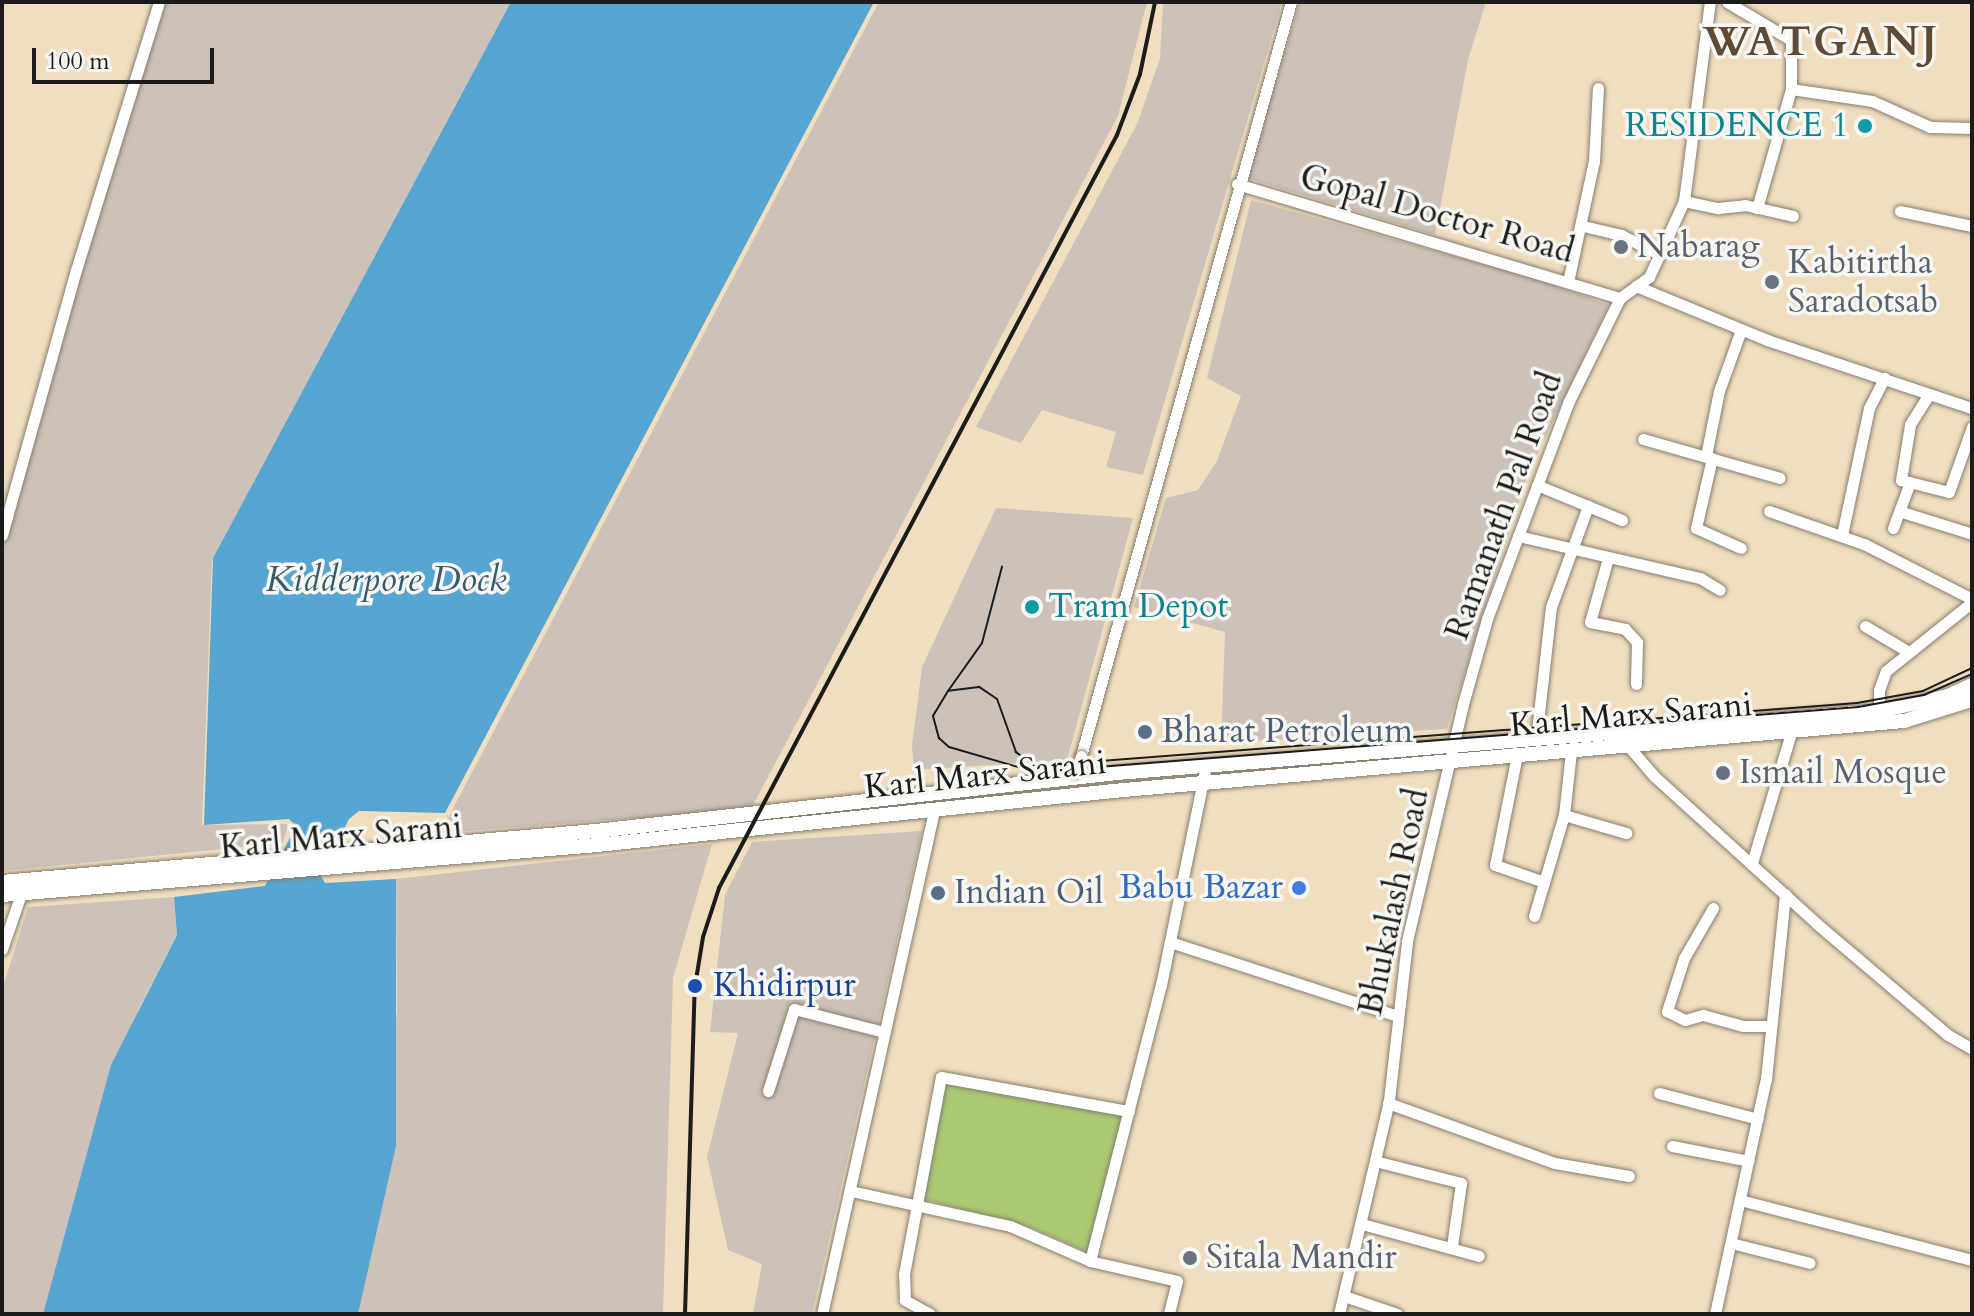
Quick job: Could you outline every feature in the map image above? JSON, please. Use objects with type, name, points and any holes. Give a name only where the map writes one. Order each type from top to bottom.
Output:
[{"type":"main road","points":[[1880,717],[1948,696],[1972,685]]},
{"type":"main road","name":"Karl Marx Sarani","points":[[2,895],[357,858],[934,811],[1205,784],[1454,754],[1571,752],[1624,739],[1930,715],[1972,700]]},
{"type":"main road","points":[[357,858],[731,818],[1074,775],[1206,765],[1454,754],[1536,740],[1624,739]]},
{"type":"main road","points":[[2,882],[238,869]]},
{"type":"street","points":[[2,535],[76,270],[159,2]]},
{"type":"street","points":[[1072,796],[1074,775],[1237,184],[1291,2]]},
{"type":"street","points":[[1710,2],[1684,201],[1649,277],[1638,286],[1741,330],[1972,408]]},
{"type":"street","points":[[1727,2],[1791,40],[1791,89],[1757,208]]},
{"type":"street","points":[[1568,282],[1583,226],[1598,88]]},
{"type":"street","points":[[1791,89],[1872,101],[1930,127],[1972,128]]},
{"type":"street","name":"Gopal Doctor Road","points":[[1237,184],[1620,298]]},
{"type":"street","points":[[1684,201],[1757,208],[1793,216]]},
{"type":"street","points":[[1900,211],[1972,226]]},
{"type":"street","points":[[1583,226],[1621,235],[1659,254]]},
{"type":"street","name":"Ramanath Pal Road","points":[[1454,754],[1487,619],[1568,403],[1620,298],[1638,286]]},
{"type":"street","points":[[1741,330],[1719,391],[1696,528],[1741,548]]},
{"type":"street","points":[[1842,535],[1869,408],[1884,378]]},
{"type":"street","points":[[1929,394],[1910,425],[1902,452],[1901,480],[1949,492],[1972,427]]},
{"type":"street","points":[[1643,439],[1780,478]]},
{"type":"street","points":[[1893,528],[1902,512],[1910,482]]},
{"type":"street","points":[[1537,485],[1622,520]]},
{"type":"street","points":[[1536,740],[1551,607],[1568,551],[1588,506]]},
{"type":"street","points":[[1769,511],[1842,535],[1972,601],[1886,671],[1880,717]]},
{"type":"street","points":[[1902,512],[1972,534]]},
{"type":"street","points":[[1518,536],[1568,551],[1700,578],[1720,590]]},
{"type":"street","points":[[1608,558],[1590,622],[1625,629],[1637,642],[1636,684]]},
{"type":"street","points":[[1865,626],[1907,651]]},
{"type":"street","points":[[1752,863],[1793,724]]},
{"type":"street","points":[[1624,739],[1785,894],[1948,1035],[1972,1049]]},
{"type":"street","points":[[1534,916],[1564,815],[1571,752]]},
{"type":"street","name":"Bhukalash Road","points":[[1339,1314],[1388,1103],[1395,1015],[1407,941],[1454,754]]},
{"type":"street","points":[[1517,755],[1495,865],[1544,882]]},
{"type":"street","points":[[1090,1261],[1170,942],[1205,784],[1206,765]]},
{"type":"street","points":[[822,1314],[934,811]]},
{"type":"street","points":[[1564,815],[1626,833]]},
{"type":"street","points":[[2,949],[21,894]]},
{"type":"street","points":[[1715,1314],[1758,1119],[1785,894]]},
{"type":"street","points":[[1713,908],[1684,958],[1667,1011],[1685,1020],[1703,1015],[1743,1026],[1770,1026]]},
{"type":"street","points":[[1170,942],[1395,1015]]},
{"type":"street","points":[[768,1091],[794,1009],[884,1032]]},
{"type":"street","points":[[930,1314],[905,1300],[904,1274],[914,1202],[941,1077],[1129,1111]]},
{"type":"street","points":[[1659,1093],[1758,1119]]},
{"type":"street","points":[[1388,1103],[1555,1163],[1629,1176]]},
{"type":"street","points":[[1672,1146],[1749,1161]]},
{"type":"street","points":[[1376,1155],[1461,1183],[1452,1246]]},
{"type":"street","points":[[851,1191],[914,1202],[1010,1226],[1090,1261],[1177,1281],[1169,1314]]},
{"type":"street","points":[[1740,1200],[1972,1260]]},
{"type":"street","points":[[1362,1224],[1452,1246],[1479,1256]]},
{"type":"street","points":[[1731,1243],[1810,1263]]},
{"type":"street","points":[[1344,1296],[1397,1314]]},
{"type":"shaded area","points":[[163,2],[511,2],[212,560],[202,825],[288,824],[283,843],[2,871],[2,541]]},
{"type":"shaded area","points":[[879,2],[1147,2],[1118,116],[751,809],[440,833]]},
{"type":"shaded area","points":[[1163,2],[1282,2],[1143,475],[1106,467],[1116,432],[1042,410],[1021,443],[976,427],[1138,122],[1160,58]]},
{"type":"shaded area","points":[[1300,2],[1486,2],[1468,60],[1435,235],[1247,178]]},
{"type":"shaded area","points":[[1251,200],[1537,279],[1609,305],[1528,473],[1447,729],[1221,743],[1225,632],[1134,607],[1166,498],[1198,490],[1217,461],[1241,396],[1207,378]]},
{"type":"shaded area","points":[[996,508],[1133,518],[1067,760],[914,770],[912,746],[922,667]]},
{"type":"shaded area","points":[[922,831],[812,1314],[753,1314],[762,1264],[728,1250],[707,1157],[738,1033],[710,1032],[725,895],[752,842]]},
{"type":"shaded area","points":[[712,844],[673,978],[663,1314],[358,1314],[397,1011],[396,879]]},
{"type":"shaded area","points":[[174,897],[177,935],[139,1008],[43,1314],[2,1314],[2,990],[28,907]]},
{"type":"green space","points":[[943,1082],[1124,1114],[1087,1252],[1027,1226],[918,1198]]},
{"type":"water","name":"Kidderpore Dock","points":[[511,2],[874,2],[445,813],[359,811],[349,819],[321,876],[325,883],[396,879],[396,1146],[358,1314],[43,1314],[111,1065],[177,935],[174,897],[265,886],[296,826],[289,819],[204,825],[213,558]]},
{"type":"tram line","points":[[948,691],[982,643],[1002,567]]},
{"type":"tram line","points":[[1972,668],[1923,691],[1857,703],[1035,766],[1016,752],[997,699],[979,687],[948,691],[933,716],[939,738],[949,747],[1035,772],[1858,707],[1924,695],[1972,674]]},
{"type":"railway","points":[[685,1314],[695,986],[703,937],[719,888],[1117,135],[1140,74],[1155,2]]},
{"type":"place","name":"RESIDENCE 1","points":[[1865,126]]},
{"type":"place","name":"Nabarag","points":[[1621,247]]},
{"type":"place","name":"Kabitirtha Saradotsab","points":[[1772,282]]},
{"type":"place","name":"Tram Depot","points":[[1032,607]]},
{"type":"place","name":"Bharat Petroleum","points":[[1145,732]]},
{"type":"place","name":"Ismail Mosque","points":[[1723,773]]},
{"type":"place","name":"Babu Bazar","points":[[1299,888]]},
{"type":"place","name":"Indian Oil","points":[[938,893]]},
{"type":"place","name":"Khidirpur","points":[[695,986]]},
{"type":"place","name":"Sitala Mandir","points":[[1190,1258]]},
{"type":"district","name":"WATGANJ","points":[[1821,42]]}]
